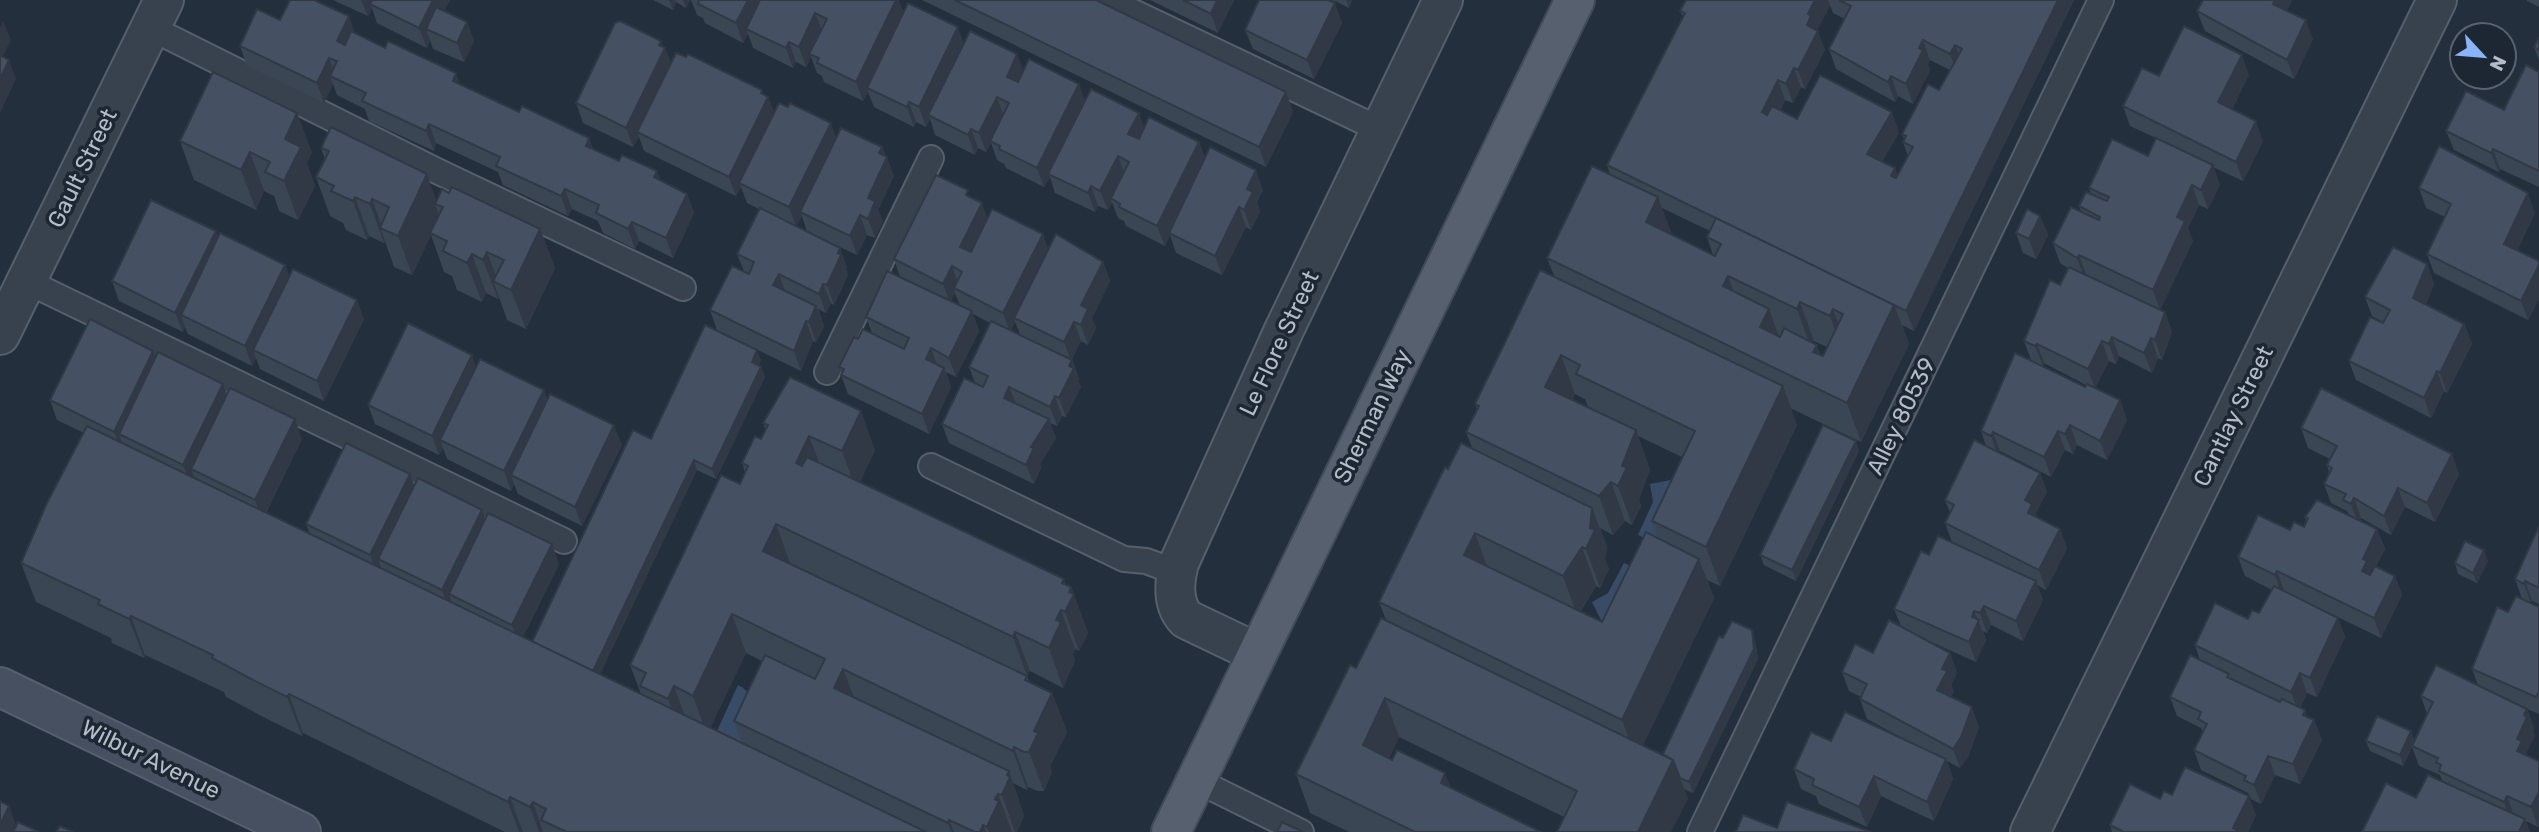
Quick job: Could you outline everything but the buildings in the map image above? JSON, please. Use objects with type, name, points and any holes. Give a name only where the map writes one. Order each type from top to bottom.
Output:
[{"type":"main road","name":"Sherman Way","points":[[1171,832],[1575,0]]},
{"type":"main road","name":"Wilbur Avenue","points":[[0,687],[301,832]]},
{"type":"street","name":"Le Flore Street","points":[[1257,653],[1186,619],[1176,603],[1176,572],[1182,553],[1284,330],[1443,0]]},
{"type":"street","name":"Cantlay Street","points":[[2030,832],[2437,0]]},
{"type":"street","name":"Gault Street","points":[[0,335],[158,14]]},
{"type":"lane","points":[[1108,0],[1381,130]]},
{"type":"lane","name":"Alley 80539","points":[[1700,832],[2101,0]]},
{"type":"lane","points":[[158,14],[437,171],[683,288]]},
{"type":"lane","points":[[827,373],[931,158]]},
{"type":"lane","points":[[26,281],[564,541]]},
{"type":"lane","points":[[932,467],[1124,559],[1146,561],[1176,572]]},
{"type":"lane","points":[[1196,780],[1301,832]]},
{"type":"water","points":[[1676,479],[1664,547],[1638,535],[1653,502],[1650,484]]},
{"type":"water","points":[[1624,563],[1651,576],[1605,628],[1592,602],[1608,593]]},
{"type":"water","points":[[738,685],[746,691],[753,708],[747,739],[739,757],[711,744]]}]
